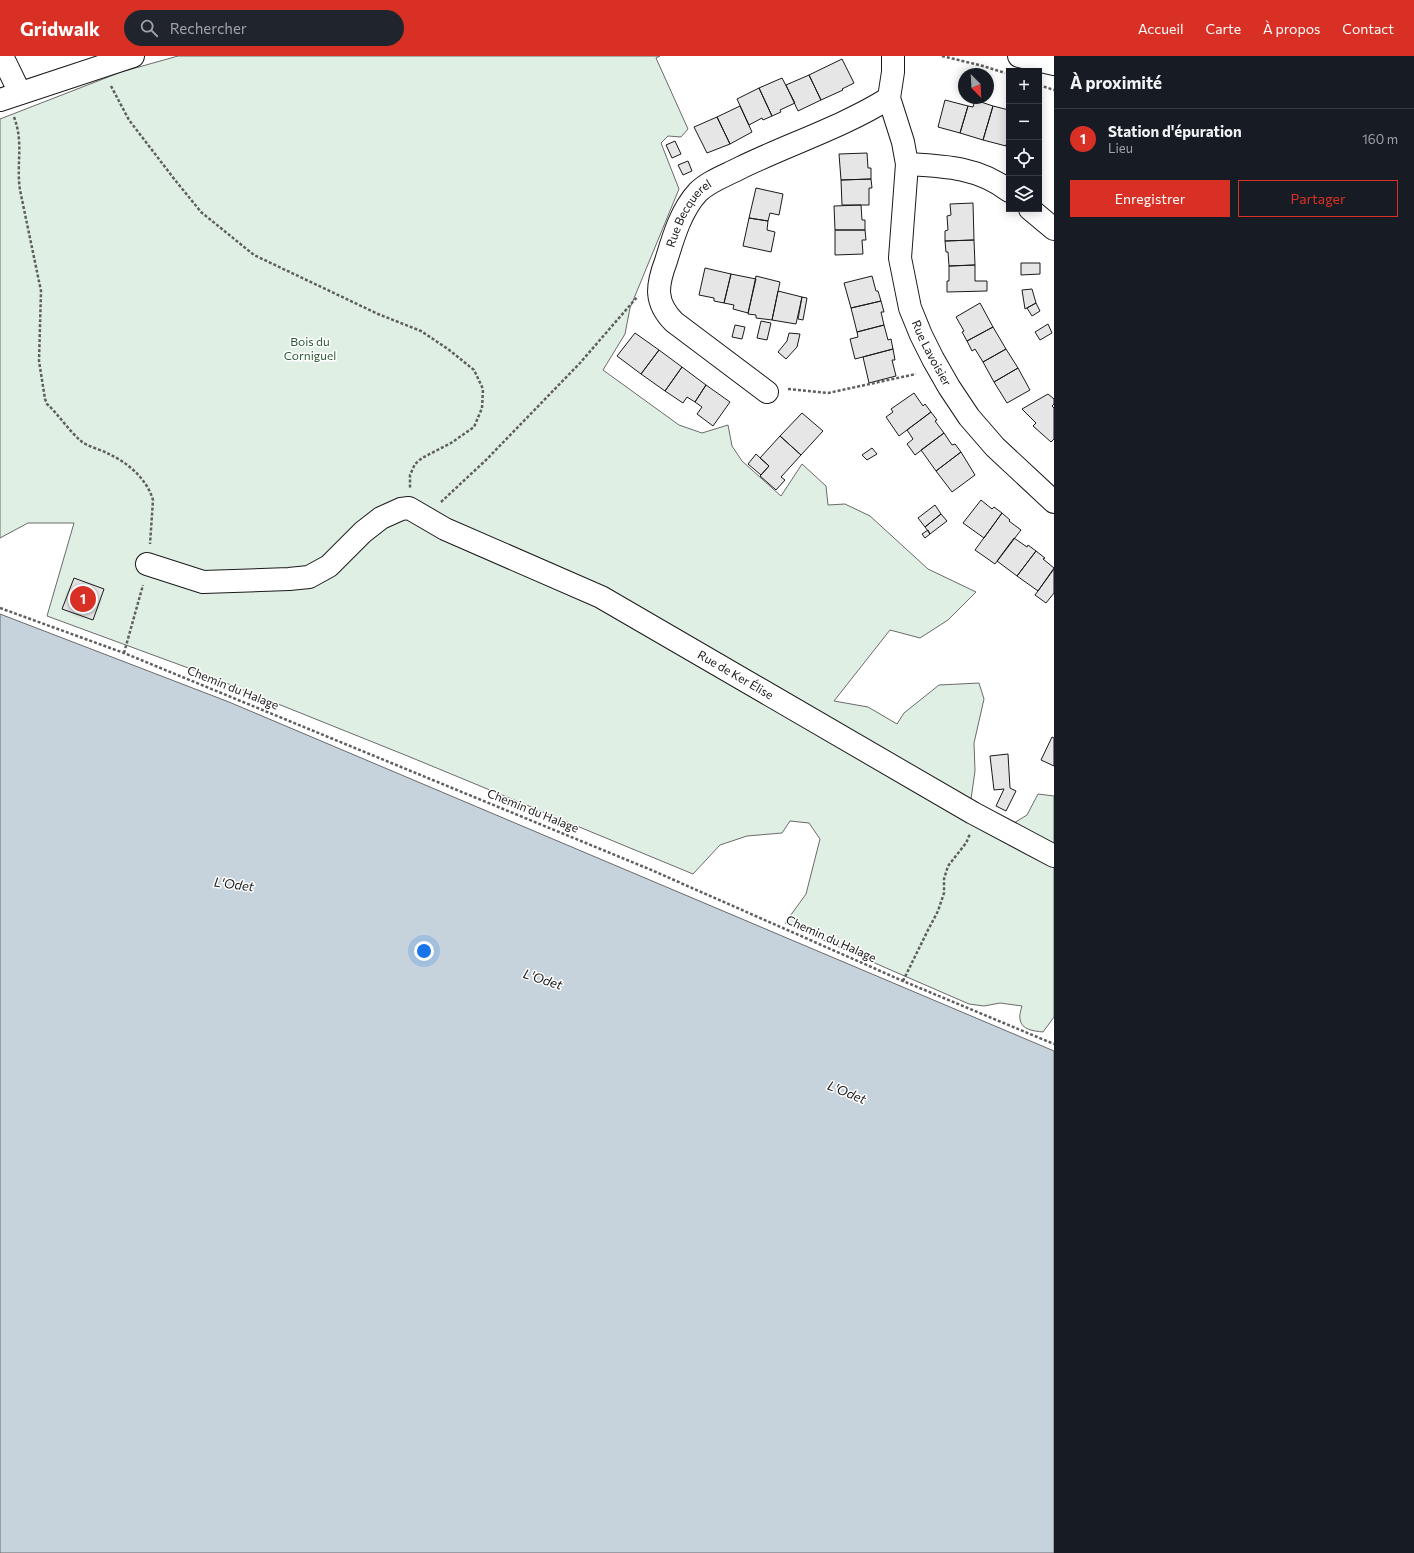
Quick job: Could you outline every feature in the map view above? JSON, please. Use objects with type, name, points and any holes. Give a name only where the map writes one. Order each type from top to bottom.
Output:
[{"type":"street","points":[[2,56],[9,97],[133,56]]},
{"type":"street","points":[[1019,56],[1054,64]]},
{"type":"street","name":"Rue Lavoisier","points":[[896,61],[889,98],[903,142],[907,164],[900,258],[910,308],[921,335],[938,369],[969,417],[995,447],[1054,502]]},
{"type":"street","name":"Rue Becquerel","points":[[766,392],[674,322],[663,308],[659,295],[659,279],[674,235],[688,205],[699,191],[714,181],[767,155],[855,118],[889,98]]},
{"type":"street","points":[[907,164],[947,166],[970,171],[987,177],[1006,189]]},
{"type":"street","points":[[1034,212],[1054,229]]},
{"type":"street","points":[[147,564],[203,582],[309,577],[329,566],[363,532],[381,518],[401,509],[417,513]]},
{"type":"street","name":"Rue de Ker Élise","points":[[417,513],[445,529],[601,597],[973,812],[1054,856]]},
{"type":"path","points":[[942,56],[982,66],[1006,74]]},
{"type":"path","points":[[100,66],[129,120],[201,212],[229,235],[254,255],[378,314],[421,331],[448,349],[474,370],[483,389],[482,408],[474,427],[451,444],[422,458],[415,464],[410,475],[417,513],[486,460],[580,363],[643,291]]},
{"type":"path","points":[[1042,86],[1054,90]]},
{"type":"path","points":[[9,97],[19,134],[20,149],[18,177],[41,291],[39,361],[45,399],[81,442],[110,454],[130,468],[142,480],[151,493],[153,500],[154,510],[142,592],[124,652]]},
{"type":"path","points":[[766,392],[791,388],[828,393],[938,369]]},
{"type":"path","name":"Chemin du Halage","points":[[0,608],[124,652],[649,869],[903,981],[1054,1044]]},
{"type":"path","points":[[903,981],[938,911],[944,893],[944,879],[948,866],[966,843],[970,832],[973,812]]},
{"type":"green space","name":"Bois du Corniguel","points":[[178,56],[660,56],[656,58],[688,129],[681,137],[668,136],[661,143],[679,189],[630,308],[625,334],[603,370],[679,425],[702,433],[728,425],[732,446],[742,461],[781,496],[802,464],[826,486],[828,505],[845,504],[870,516],[928,569],[976,592],[948,620],[920,638],[890,630],[834,701],[868,707],[897,724],[904,713],[939,685],[979,683],[984,699],[974,743],[975,771],[971,799],[1014,823],[1027,815],[1038,794],[1054,796],[1054,1017],[1043,1032],[1028,1029],[1023,1026],[1020,1017],[1022,1006],[1000,1003],[984,1006],[969,1004],[785,923],[806,894],[820,839],[809,823],[790,821],[782,833],[747,836],[720,845],[693,874],[410,757],[191,669],[47,616],[74,523],[28,523],[0,538],[0,119],[121,72]]},
{"type":"water","name":"L'Odet","points":[[0,614],[229,702],[1054,1051],[1054,1553],[0,1553]]},
{"type":"building","points":[[842,59],[854,83],[821,100],[809,75]]},
{"type":"building","points":[[809,75],[821,100],[798,111],[786,85]]},
{"type":"building","points":[[782,78],[795,103],[780,110],[781,112],[772,116],[759,88]]},
{"type":"building","points":[[759,88],[772,116],[763,120],[762,118],[749,125],[737,99]]},
{"type":"building","points":[[945,100],[968,106],[960,133],[938,127]]},
{"type":"building","points":[[974,104],[987,104],[993,106],[983,140],[960,133],[968,106],[973,107]]},
{"type":"building","points":[[740,106],[752,132],[730,144],[717,117]]},
{"type":"building","points":[[993,106],[1006,109],[1006,146],[983,140]]},
{"type":"building","points":[[717,117],[730,144],[707,153],[694,127]]},
{"type":"building","points":[[675,141],[681,154],[672,158],[666,145]]},
{"type":"building","points":[[867,153],[868,168],[871,168],[871,179],[841,180],[839,154]]},
{"type":"building","points":[[688,161],[692,171],[683,175],[678,165]]},
{"type":"building","points":[[871,179],[872,188],[869,188],[869,205],[842,205],[841,180]]},
{"type":"building","points":[[756,188],[783,194],[779,215],[770,213],[768,221],[749,218]]},
{"type":"building","points":[[973,203],[974,240],[945,241],[945,231],[948,230],[947,216],[951,215],[950,204]]},
{"type":"building","points":[[861,205],[862,220],[865,220],[865,230],[835,230],[834,206]]},
{"type":"building","points":[[749,218],[768,221],[767,230],[775,232],[771,252],[743,246]]},
{"type":"building","points":[[835,230],[865,230],[866,240],[862,240],[863,254],[835,255]]},
{"type":"building","points":[[974,240],[975,265],[949,266],[948,252],[946,252],[945,241]]},
{"type":"building","points":[[1021,263],[1040,263],[1040,274],[1021,275]]},
{"type":"building","points":[[975,265],[975,281],[987,281],[987,291],[947,292],[949,266]]},
{"type":"building","points":[[705,268],[731,274],[724,303],[714,301],[714,298],[699,295]]},
{"type":"building","points":[[731,274],[756,279],[748,313],[733,309],[734,305],[724,303]]},
{"type":"building","points":[[756,276],[780,282],[772,320],[756,318],[756,315],[748,314]]},
{"type":"building","points":[[872,276],[876,291],[878,291],[881,301],[851,308],[844,283]]},
{"type":"building","points":[[1032,289],[1036,303],[1025,309],[1022,290]]},
{"type":"building","points":[[778,291],[802,297],[796,324],[772,320]]},
{"type":"building","points":[[802,297],[807,298],[803,320],[798,319]]},
{"type":"building","points":[[881,301],[884,312],[881,312],[884,325],[857,332],[851,308]]},
{"type":"building","points":[[980,303],[993,327],[967,341],[962,332],[964,331],[956,317]]},
{"type":"building","points":[[1036,303],[1040,311],[1032,316],[1027,308]]},
{"type":"building","points":[[761,321],[771,323],[767,340],[757,338]]},
{"type":"building","points":[[1048,324],[1052,333],[1040,340],[1035,332]]},
{"type":"building","points":[[735,325],[745,327],[742,339],[732,337]]},
{"type":"building","points":[[884,325],[888,340],[891,339],[893,349],[855,359],[850,339],[858,337],[857,332]]},
{"type":"building","points":[[993,327],[1006,349],[983,362],[975,349],[972,351],[967,341]]},
{"type":"building","points":[[635,333],[659,350],[641,374],[617,356]]},
{"type":"building","points":[[789,333],[800,334],[797,347],[786,359],[778,352],[787,341]]},
{"type":"building","points":[[893,349],[895,360],[892,360],[896,376],[869,383],[863,357]]},
{"type":"building","points":[[1006,349],[1018,368],[994,382],[983,362]]},
{"type":"building","points":[[659,350],[682,367],[665,391],[641,374]]},
{"type":"building","points":[[682,367],[706,385],[695,402],[687,397],[683,403],[665,391]]},
{"type":"building","points":[[1018,368],[1030,390],[1007,403],[994,382]]},
{"type":"building","points":[[706,385],[730,402],[713,426],[697,414],[702,407],[695,402]]},
{"type":"building","points":[[914,393],[923,406],[925,404],[931,412],[899,436],[886,417],[893,412],[891,409]]},
{"type":"building","points":[[1048,394],[1054,399],[1054,404],[1052,406],[1054,408],[1054,439],[1051,442],[1033,426],[1036,423],[1022,409]]},
{"type":"building","points":[[931,412],[937,420],[935,421],[944,433],[915,455],[907,444],[913,439],[907,430]]},
{"type":"building","points":[[802,413],[823,431],[801,455],[780,436]]},
{"type":"building","points":[[944,433],[952,445],[955,444],[961,452],[936,471],[921,450]]},
{"type":"building","points":[[780,436],[801,455],[781,477],[785,480],[776,490],[760,476],[769,466],[760,458]]},
{"type":"building","points":[[872,448],[877,454],[867,460],[862,455]]},
{"type":"building","points":[[961,452],[975,475],[952,492],[936,471]]},
{"type":"building","points":[[756,454],[769,466],[761,475],[748,464]]},
{"type":"building","points":[[981,500],[992,509],[994,507],[1002,513],[984,538],[963,523]]},
{"type":"building","points":[[935,505],[941,514],[925,527],[918,518]]},
{"type":"building","points":[[1002,513],[1010,520],[1009,521],[1021,530],[995,564],[975,550]]},
{"type":"building","points":[[941,514],[947,521],[930,534],[925,527]]},
{"type":"building","points":[[928,530],[930,534],[925,538],[922,534]]},
{"type":"building","points":[[1014,538],[1036,551],[1017,576],[997,561]]},
{"type":"building","points":[[1036,551],[1054,568],[1038,591],[1017,576]]},
{"type":"building","points":[[1054,569],[1054,593],[1046,603],[1035,595]]},
{"type":"building","points":[[74,578],[104,589],[93,620],[62,609]]},
{"type":"building","points":[[1052,737],[1054,738],[1054,766],[1041,760]]},
{"type":"building","points":[[1008,754],[1010,788],[1016,791],[1006,811],[996,806],[1004,789],[994,790],[990,756]]},
{"type":"place","name":"Station d'épuration","points":[[83,599]]}]
